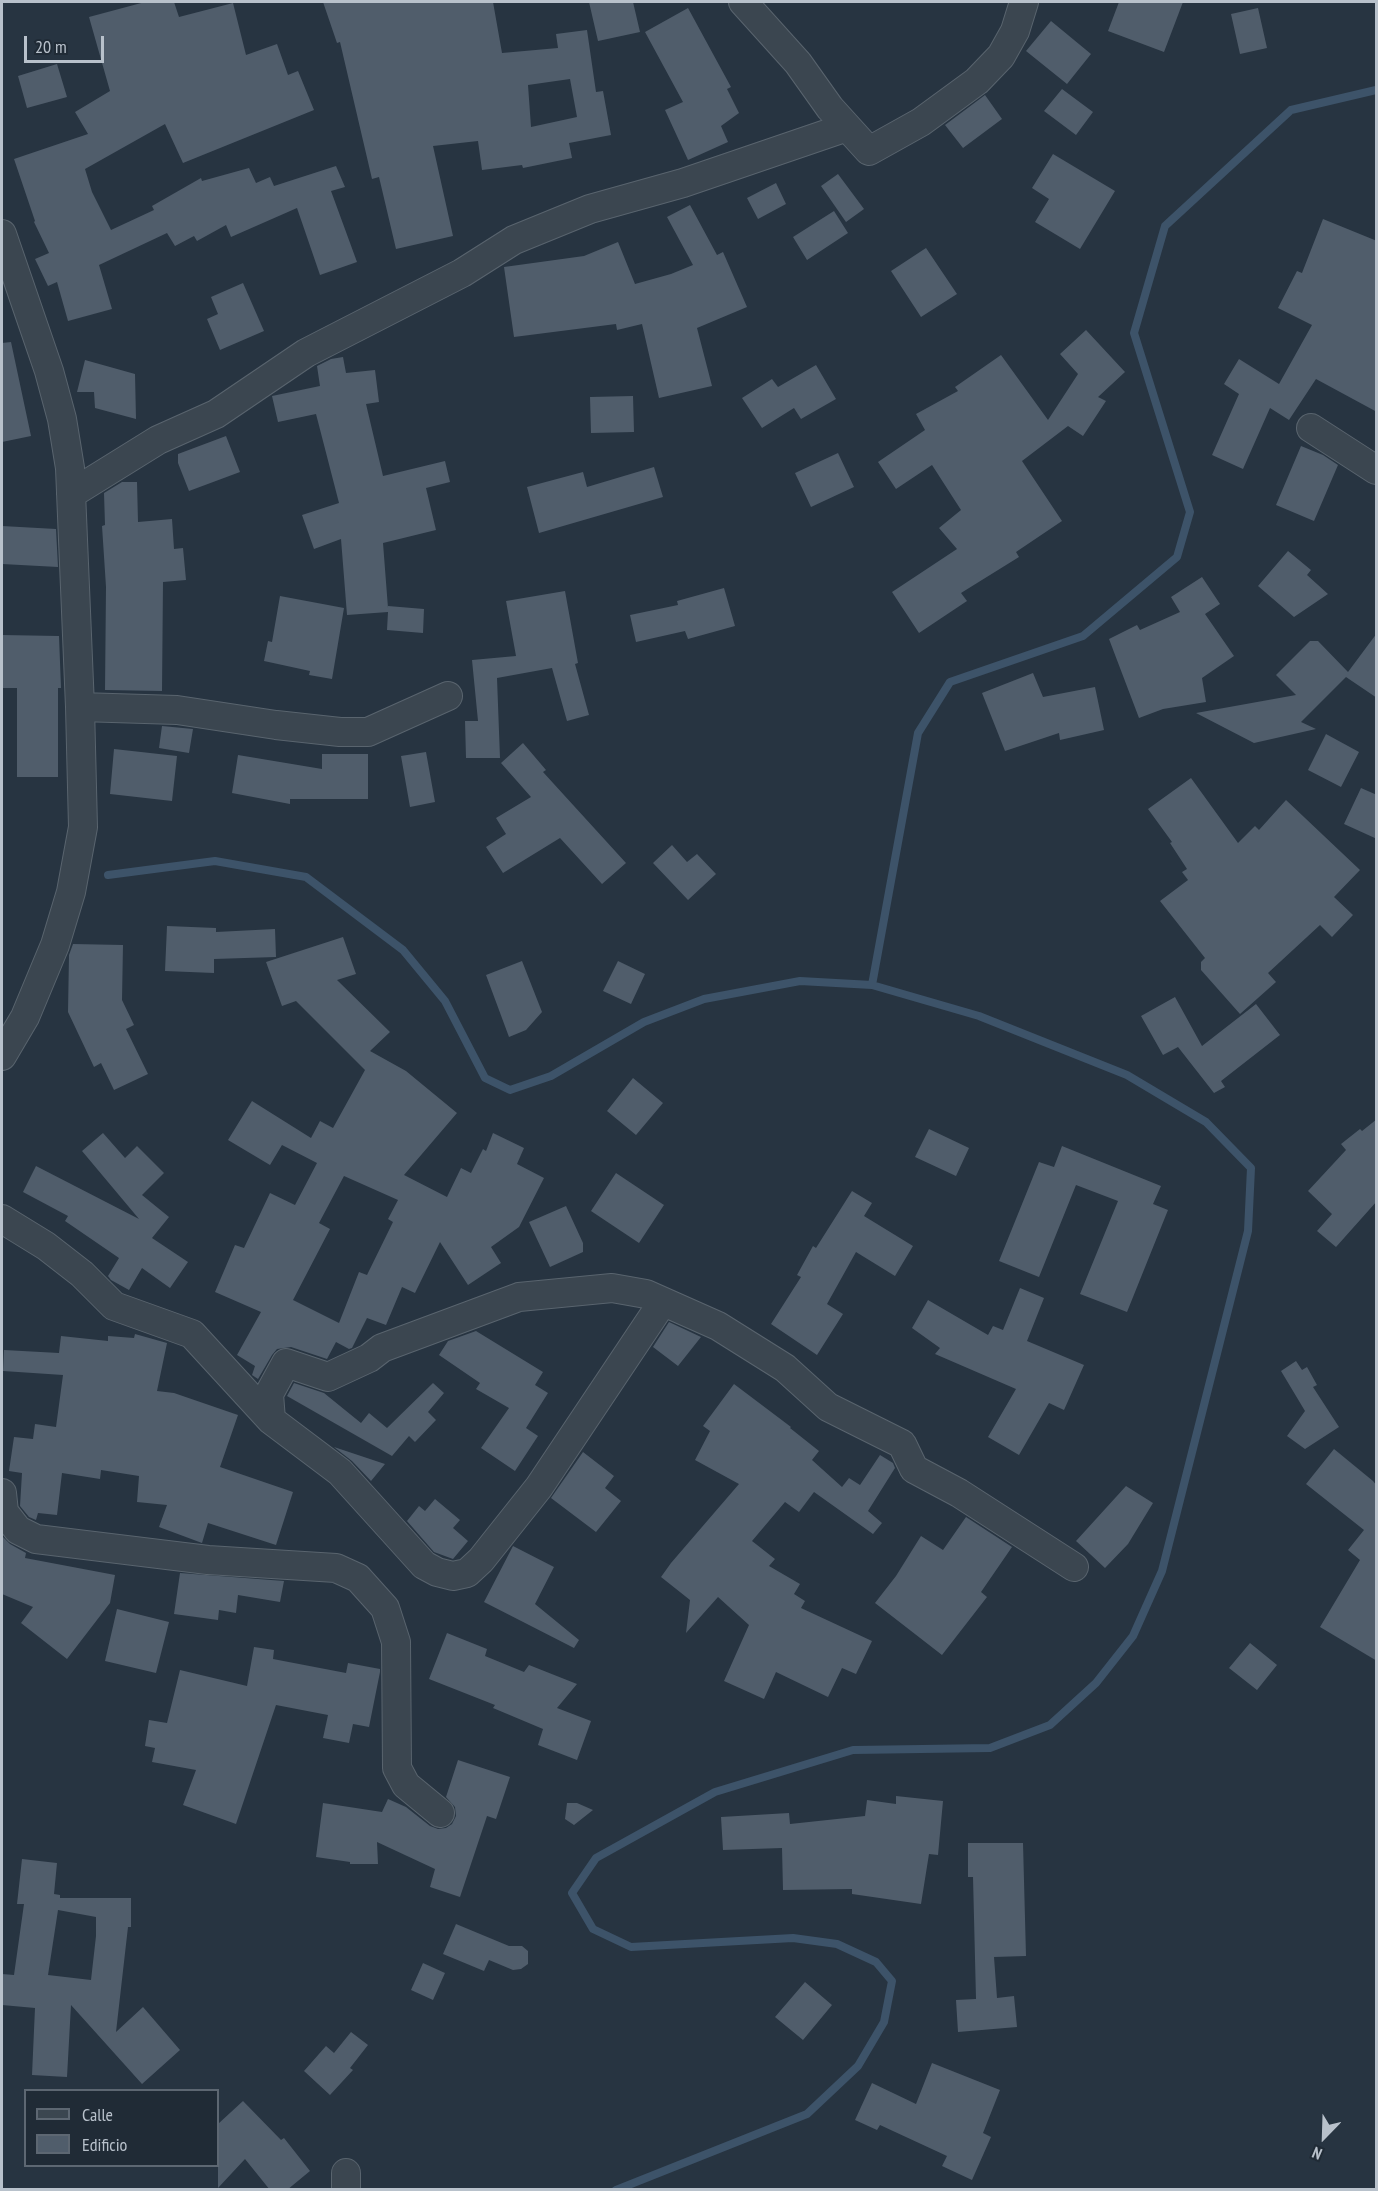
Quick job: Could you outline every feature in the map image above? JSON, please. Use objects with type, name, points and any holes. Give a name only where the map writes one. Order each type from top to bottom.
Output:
[{"type":"street","points":[[743,2],[798,63],[830,108],[869,151],[921,122],[976,81],[1001,56],[1015,31],[1024,2]]},
{"type":"street","points":[[71,494],[158,440],[216,414],[306,353],[462,273],[514,240],[591,209],[683,183],[847,127]]},
{"type":"street","points":[[2,234],[49,371],[62,419],[70,468],[80,707],[82,827],[71,892],[55,945],[30,1006],[2,1056]]},
{"type":"street","points":[[1311,428],[1377,470]]},
{"type":"street","points":[[80,707],[177,710],[276,725],[340,732],[368,732],[448,696]]},
{"type":"street","points":[[2,1219],[46,1246],[82,1274],[114,1306],[192,1334],[271,1420],[340,1472],[424,1565],[437,1572],[453,1576],[467,1573],[481,1560],[539,1487],[662,1302]]},
{"type":"street","points":[[271,1420],[269,1394],[286,1363],[328,1377],[369,1358],[382,1348],[519,1297],[612,1288],[646,1294],[718,1326],[785,1368],[828,1407],[902,1444],[914,1468],[1074,1567]]},
{"type":"street","points":[[2,1493],[4,1512],[18,1530],[36,1539],[208,1560],[336,1568],[358,1578],[385,1608],[396,1642],[397,1768],[406,1785],[440,1813]]},
{"type":"building","points":[[145,2],[174,2],[179,17],[233,3],[246,55],[277,44],[288,75],[298,71],[314,110],[183,163],[165,124],[85,169],[92,192],[111,230],[154,210],[152,206],[201,178],[202,181],[249,168],[256,183],[270,177],[274,186],[336,166],[345,187],[331,191],[357,262],[320,275],[297,208],[231,237],[226,225],[197,241],[194,236],[175,246],[167,233],[99,265],[112,309],[68,321],[57,282],[48,286],[35,259],[49,253],[34,222],[14,159],[88,134],[75,112],[110,91],[89,17]]},
{"type":"building","points":[[323,2],[493,2],[502,53],[558,48],[556,34],[587,30],[596,92],[603,91],[611,135],[569,143],[572,158],[523,168],[522,165],[482,170],[478,141],[433,146],[453,236],[396,249],[379,177],[372,179],[340,42],[337,43]],"holes":[[[570,79],[577,117],[531,127],[528,85]]]},
{"type":"building","points":[[589,2],[633,2],[640,32],[598,41]]},
{"type":"building","points":[[1119,2],[1183,2],[1164,52],[1108,31]]},
{"type":"building","points":[[688,8],[731,87],[727,89],[739,113],[721,126],[728,142],[688,160],[665,110],[683,102],[645,32]]},
{"type":"building","points":[[1258,8],[1267,48],[1240,54],[1231,14]]},
{"type":"building","points":[[1051,21],[1091,54],[1067,84],[1026,51]]},
{"type":"building","points":[[57,64],[67,97],[27,108],[18,76]]},
{"type":"building","points":[[1062,89],[1093,112],[1076,135],[1044,111]]},
{"type":"building","points":[[985,95],[1002,119],[963,148],[945,125]]},
{"type":"building","points":[[1053,154],[1115,191],[1080,249],[1035,222],[1049,199],[1032,188]]},
{"type":"building","points":[[838,174],[864,209],[846,222],[821,186]]},
{"type":"building","points":[[776,183],[786,204],[758,219],[747,198]]},
{"type":"building","points":[[690,205],[717,255],[723,252],[747,307],[697,328],[712,386],[659,398],[642,324],[617,330],[616,324],[514,337],[504,267],[584,256],[618,242],[635,284],[671,274],[693,265],[667,217]]},
{"type":"building","points":[[834,211],[848,233],[807,260],[793,237]]},
{"type":"building","points":[[1323,219],[1377,241],[1377,412],[1316,379],[1289,420],[1270,408],[1243,469],[1212,455],[1239,394],[1224,384],[1239,359],[1279,384],[1312,325],[1278,308],[1297,271],[1302,273]]},
{"type":"building","points":[[926,248],[957,294],[921,317],[891,271]]},
{"type":"building","points":[[243,283],[264,331],[220,350],[207,319],[218,314],[211,297]]},
{"type":"building","points":[[1086,330],[1125,372],[1098,397],[1106,401],[1083,436],[1068,426],[1022,461],[1062,521],[1016,552],[1019,557],[961,593],[967,601],[919,633],[892,592],[957,549],[939,528],[961,510],[932,465],[896,489],[878,462],[925,430],[916,414],[958,391],[955,387],[1001,355],[1048,420],[1078,374],[1060,354]]},
{"type":"building","points":[[11,342],[31,436],[2,442],[2,343]]},
{"type":"building","points":[[343,357],[346,373],[375,370],[379,402],[366,404],[383,476],[445,461],[450,482],[426,488],[436,530],[383,543],[388,608],[388,606],[424,609],[423,633],[387,630],[388,612],[347,615],[341,539],[314,549],[302,515],[339,503],[316,414],[278,422],[272,396],[320,386],[317,366],[331,359]]},
{"type":"building","points":[[85,360],[135,374],[136,419],[95,408],[94,392],[77,392]]},
{"type":"building","points":[[816,365],[836,399],[801,419],[794,408],[762,428],[742,398],[772,379],[778,387]]},
{"type":"building","points":[[633,396],[634,432],[591,433],[590,397]]},
{"type":"building","points":[[226,436],[240,472],[189,491],[178,463],[178,454]]},
{"type":"building","points":[[1301,446],[1323,455],[1338,465],[1314,521],[1276,505]]},
{"type":"building","points":[[838,453],[854,487],[811,507],[795,473]]},
{"type":"building","points":[[654,467],[663,497],[539,533],[527,487],[583,472],[587,487]]},
{"type":"building","points":[[122,482],[137,482],[138,522],[172,519],[174,549],[183,548],[186,580],[163,582],[162,691],[105,690],[106,587],[102,526],[105,525],[104,493]]},
{"type":"building","points":[[2,526],[56,529],[58,567],[2,564]]},
{"type":"building","points":[[1288,551],[1311,570],[1307,575],[1328,594],[1294,617],[1258,586]]},
{"type":"building","points":[[1202,577],[1220,604],[1205,614],[1234,656],[1202,678],[1206,702],[1163,709],[1139,718],[1109,639],[1137,625],[1140,630],[1180,612],[1171,597]]},
{"type":"building","points":[[724,588],[735,626],[688,639],[685,631],[636,642],[630,615],[678,605],[677,601]]},
{"type":"building","points":[[565,591],[578,663],[575,664],[589,715],[567,721],[552,668],[497,678],[500,758],[466,758],[465,721],[478,721],[472,660],[516,656],[506,601]]},
{"type":"building","points":[[280,596],[344,608],[332,679],[309,675],[310,671],[264,661],[268,641],[272,642]]},
{"type":"building","points":[[1377,633],[1377,698],[1346,677],[1301,722],[1316,729],[1254,743],[1196,713],[1296,695],[1276,675],[1310,641],[1318,641],[1348,672]]},
{"type":"building","points":[[2,635],[59,636],[61,688],[58,688],[58,777],[17,777],[17,688],[2,688]]},
{"type":"building","points":[[1033,673],[1043,697],[1095,687],[1104,730],[1060,740],[1059,733],[1005,751],[982,693]]},
{"type":"building","points":[[162,726],[193,729],[189,753],[159,748]]},
{"type":"building","points":[[1326,734],[1359,752],[1341,787],[1308,770]]},
{"type":"building","points":[[523,743],[546,770],[543,772],[626,863],[602,884],[560,838],[503,873],[486,847],[506,834],[496,818],[531,797],[501,763]]},
{"type":"building","points":[[114,749],[177,756],[172,801],[110,794]]},
{"type":"building","points":[[426,752],[435,802],[410,807],[401,756]]},
{"type":"building","points":[[322,754],[368,754],[368,799],[290,799],[290,804],[232,793],[238,755],[322,769]]},
{"type":"building","points":[[1191,778],[1238,843],[1255,826],[1259,830],[1286,800],[1360,870],[1334,897],[1353,915],[1332,937],[1320,925],[1268,973],[1276,982],[1240,1014],[1201,970],[1201,962],[1205,958],[1160,901],[1188,880],[1182,872],[1187,869],[1170,843],[1172,842],[1148,809]]},
{"type":"building","points":[[1361,788],[1377,795],[1377,839],[1344,824]]},
{"type":"building","points":[[672,845],[687,862],[697,854],[716,874],[688,900],[653,863]]},
{"type":"building","points":[[167,926],[216,928],[216,932],[275,929],[276,957],[214,959],[214,973],[165,971]]},
{"type":"building","points":[[343,937],[356,974],[337,980],[390,1032],[370,1051],[406,1071],[457,1113],[404,1175],[447,1197],[461,1168],[471,1173],[483,1149],[486,1151],[493,1133],[524,1148],[517,1164],[544,1178],[519,1227],[491,1247],[501,1263],[468,1285],[440,1242],[415,1293],[402,1287],[386,1325],[367,1318],[352,1348],[349,1349],[336,1342],[327,1359],[291,1347],[277,1349],[258,1379],[252,1375],[255,1366],[237,1355],[261,1312],[215,1292],[235,1245],[244,1248],[270,1193],[295,1205],[317,1163],[282,1145],[270,1165],[228,1140],[252,1101],[311,1138],[320,1121],[333,1128],[365,1070],[296,1001],[282,1006],[266,962]],"holes":[[[344,1176],[398,1200],[388,1219],[393,1222],[367,1275],[359,1272],[339,1323],[293,1300],[330,1229],[319,1223]]]},
{"type":"building","points":[[73,944],[123,945],[122,1000],[134,1025],[126,1029],[148,1074],[114,1090],[101,1063],[94,1067],[68,1012],[69,955]]},
{"type":"building","points":[[522,961],[542,1012],[526,1030],[509,1037],[486,975]]},
{"type":"building","points":[[618,961],[645,974],[631,1004],[603,991]]},
{"type":"building","points":[[1175,997],[1202,1046],[1256,1004],[1280,1035],[1221,1081],[1225,1087],[1214,1093],[1178,1047],[1163,1055],[1141,1016]]},
{"type":"building","points":[[633,1078],[663,1103],[636,1135],[607,1111]]},
{"type":"building","points":[[1377,1119],[1377,1201],[1336,1247],[1317,1231],[1332,1214],[1308,1191],[1346,1150],[1341,1144]]},
{"type":"building","points":[[929,1129],[969,1148],[956,1176],[915,1157]]},
{"type":"building","points":[[103,1133],[125,1158],[137,1146],[164,1173],[142,1195],[169,1217],[152,1238],[188,1262],[170,1288],[142,1268],[129,1290],[111,1280],[108,1276],[119,1258],[65,1221],[68,1216],[23,1192],[36,1166],[139,1219],[82,1151]]},
{"type":"building","points":[[1062,1146],[1161,1186],[1153,1204],[1168,1210],[1127,1312],[1080,1294],[1118,1201],[1076,1185],[1039,1277],[999,1261],[1039,1162],[1054,1167]]},
{"type":"building","points":[[616,1173],[664,1205],[639,1243],[591,1211]]},
{"type":"building","points":[[852,1191],[872,1203],[864,1216],[913,1246],[895,1276],[856,1252],[827,1304],[843,1314],[817,1355],[771,1324],[801,1277],[797,1275],[813,1246],[816,1248]]},
{"type":"building","points":[[566,1206],[583,1243],[583,1252],[550,1267],[529,1222]]},
{"type":"building","points":[[1020,1288],[1044,1298],[1027,1341],[1084,1365],[1064,1410],[1049,1403],[1019,1455],[988,1437],[1016,1389],[935,1354],[940,1348],[912,1328],[928,1300],[988,1335],[993,1326],[1003,1330]]},
{"type":"building","points":[[669,1322],[701,1337],[678,1366],[653,1347]]},
{"type":"building","points":[[476,1331],[543,1372],[535,1385],[548,1393],[526,1428],[538,1436],[515,1471],[481,1448],[509,1408],[476,1389],[480,1383],[439,1355],[448,1341]]},
{"type":"building","points":[[135,1334],[167,1343],[157,1391],[174,1393],[238,1415],[220,1467],[293,1492],[276,1545],[208,1523],[202,1543],[159,1527],[167,1505],[137,1502],[139,1476],[101,1470],[100,1479],[62,1473],[57,1515],[38,1513],[36,1520],[29,1517],[20,1506],[22,1473],[9,1471],[14,1437],[33,1439],[35,1424],[56,1427],[63,1375],[3,1371],[4,1350],[59,1353],[61,1336],[108,1341],[108,1336],[134,1338]]},
{"type":"building","points":[[1296,1361],[1302,1370],[1307,1367],[1317,1385],[1313,1387],[1339,1427],[1305,1449],[1287,1436],[1305,1411],[1281,1371]]},
{"type":"building","points":[[294,1383],[324,1393],[361,1423],[369,1413],[387,1428],[433,1383],[444,1393],[428,1412],[436,1420],[415,1442],[409,1436],[392,1456],[287,1396]]},
{"type":"building","points":[[734,1384],[819,1451],[812,1460],[842,1487],[849,1478],[860,1485],[880,1455],[893,1463],[895,1468],[868,1511],[882,1523],[873,1534],[814,1492],[799,1512],[785,1502],[752,1541],[775,1559],[769,1566],[800,1584],[794,1594],[805,1601],[801,1608],[872,1641],[856,1674],[842,1668],[828,1697],[776,1672],[764,1699],[724,1681],[749,1625],[718,1597],[686,1633],[690,1600],[661,1577],[739,1484],[695,1460],[710,1431],[703,1426]]},
{"type":"building","points":[[334,1447],[385,1464],[371,1481],[352,1461]]},
{"type":"building","points":[[1334,1449],[1377,1486],[1377,1661],[1320,1627],[1360,1560],[1348,1550],[1364,1530],[1306,1484]]},
{"type":"building","points":[[583,1452],[614,1476],[605,1488],[621,1501],[596,1532],[551,1498]]},
{"type":"building","points":[[1126,1486],[1153,1503],[1128,1544],[1105,1568],[1076,1541]]},
{"type":"building","points":[[435,1499],[460,1520],[453,1528],[468,1541],[453,1559],[434,1552],[407,1521],[419,1506],[425,1511]]},
{"type":"building","points":[[966,1517],[1012,1547],[981,1592],[987,1597],[942,1655],[875,1603],[896,1576],[921,1536],[943,1550]]},
{"type":"building","points":[[2,1536],[10,1544],[26,1553],[25,1558],[115,1575],[110,1603],[67,1659],[21,1623],[33,1607],[2,1594]]},
{"type":"building","points":[[513,1546],[554,1567],[535,1604],[579,1640],[574,1648],[484,1602]]},
{"type":"building","points":[[180,1573],[284,1581],[280,1602],[238,1595],[236,1613],[219,1610],[218,1620],[174,1614]]},
{"type":"building","points":[[117,1609],[169,1622],[156,1673],[105,1661]]},
{"type":"building","points":[[447,1633],[487,1649],[485,1656],[524,1672],[529,1665],[577,1684],[557,1708],[591,1721],[577,1760],[538,1745],[543,1729],[493,1708],[495,1705],[429,1679]]},
{"type":"building","points":[[1250,1643],[1277,1665],[1257,1690],[1229,1668]]},
{"type":"building","points":[[254,1647],[274,1650],[273,1659],[346,1673],[348,1663],[380,1669],[380,1672],[369,1727],[353,1724],[349,1743],[323,1738],[328,1715],[276,1705],[236,1824],[183,1805],[196,1770],[152,1762],[155,1748],[145,1746],[149,1720],[167,1723],[180,1670],[247,1686]]},
{"type":"building","points":[[458,1760],[510,1777],[496,1819],[487,1816],[460,1897],[430,1887],[435,1869],[377,1842],[378,1864],[350,1864],[350,1862],[316,1857],[323,1803],[382,1812],[388,1799],[406,1807],[430,1826],[438,1829],[452,1824],[456,1816],[455,1807],[446,1797]]},
{"type":"building","points":[[896,1796],[943,1801],[938,1855],[929,1854],[921,1904],[852,1894],[852,1889],[783,1890],[782,1848],[723,1850],[721,1817],[789,1813],[790,1824],[865,1816],[867,1800],[896,1804]]},
{"type":"building","points":[[567,1803],[577,1803],[593,1810],[574,1825],[565,1819]]},
{"type":"building","points":[[968,1843],[1023,1843],[1026,1956],[994,1957],[997,1998],[1014,1996],[1017,2027],[958,2032],[956,2000],[976,1999],[973,1877],[968,1877]]},
{"type":"building","points":[[22,1859],[57,1863],[54,1894],[60,1895],[60,1898],[131,1898],[131,1927],[128,1927],[116,2032],[143,2007],[180,2050],[142,2084],[71,2005],[67,2077],[32,2075],[35,2008],[2,2005],[2,1974],[14,1975],[24,1904],[17,1904]],"holes":[[[58,1910],[96,1917],[91,1980],[48,1975]]]},
{"type":"building","points":[[456,1924],[509,1946],[522,1946],[528,1951],[528,1964],[521,1969],[513,1970],[489,1960],[484,1971],[443,1954]]},
{"type":"building","points":[[423,1963],[445,1973],[433,2000],[411,1990]]},
{"type":"building","points":[[805,1982],[832,2005],[803,2040],[775,2017]]},
{"type":"building","points":[[351,2032],[368,2045],[350,2068],[353,2070],[330,2095],[304,2071],[326,2046],[334,2053]]},
{"type":"building","points":[[932,2063],[1000,2090],[983,2133],[991,2137],[972,2180],[942,2166],[947,2156],[880,2125],[877,2130],[855,2120],[872,2083],[916,2104]]},
{"type":"building","points":[[243,2101],[281,2140],[284,2138],[310,2171],[287,2190],[270,2190],[245,2159],[218,2188],[219,2123]]},
{"type":"waterway","points":[[872,985],[918,733],[950,682],[1083,636],[1177,557],[1190,512],[1134,333],[1165,226],[1291,110],[1376,90]]},
{"type":"waterway","points":[[108,875],[215,861],[306,877],[403,950],[445,1001],[485,1078],[510,1090],[551,1076],[644,1022],[704,999],[800,981],[872,985],[979,1016],[1127,1075],[1206,1122],[1251,1168],[1248,1231],[1162,1571],[1133,1636],[1096,1683],[1050,1725],[990,1748],[853,1750],[715,1792],[596,1858],[572,1893],[593,1929],[631,1947],[793,1938],[837,1944],[876,1962],[892,1981],[884,2022],[858,2066],[807,2114],[616,2190]]}]
